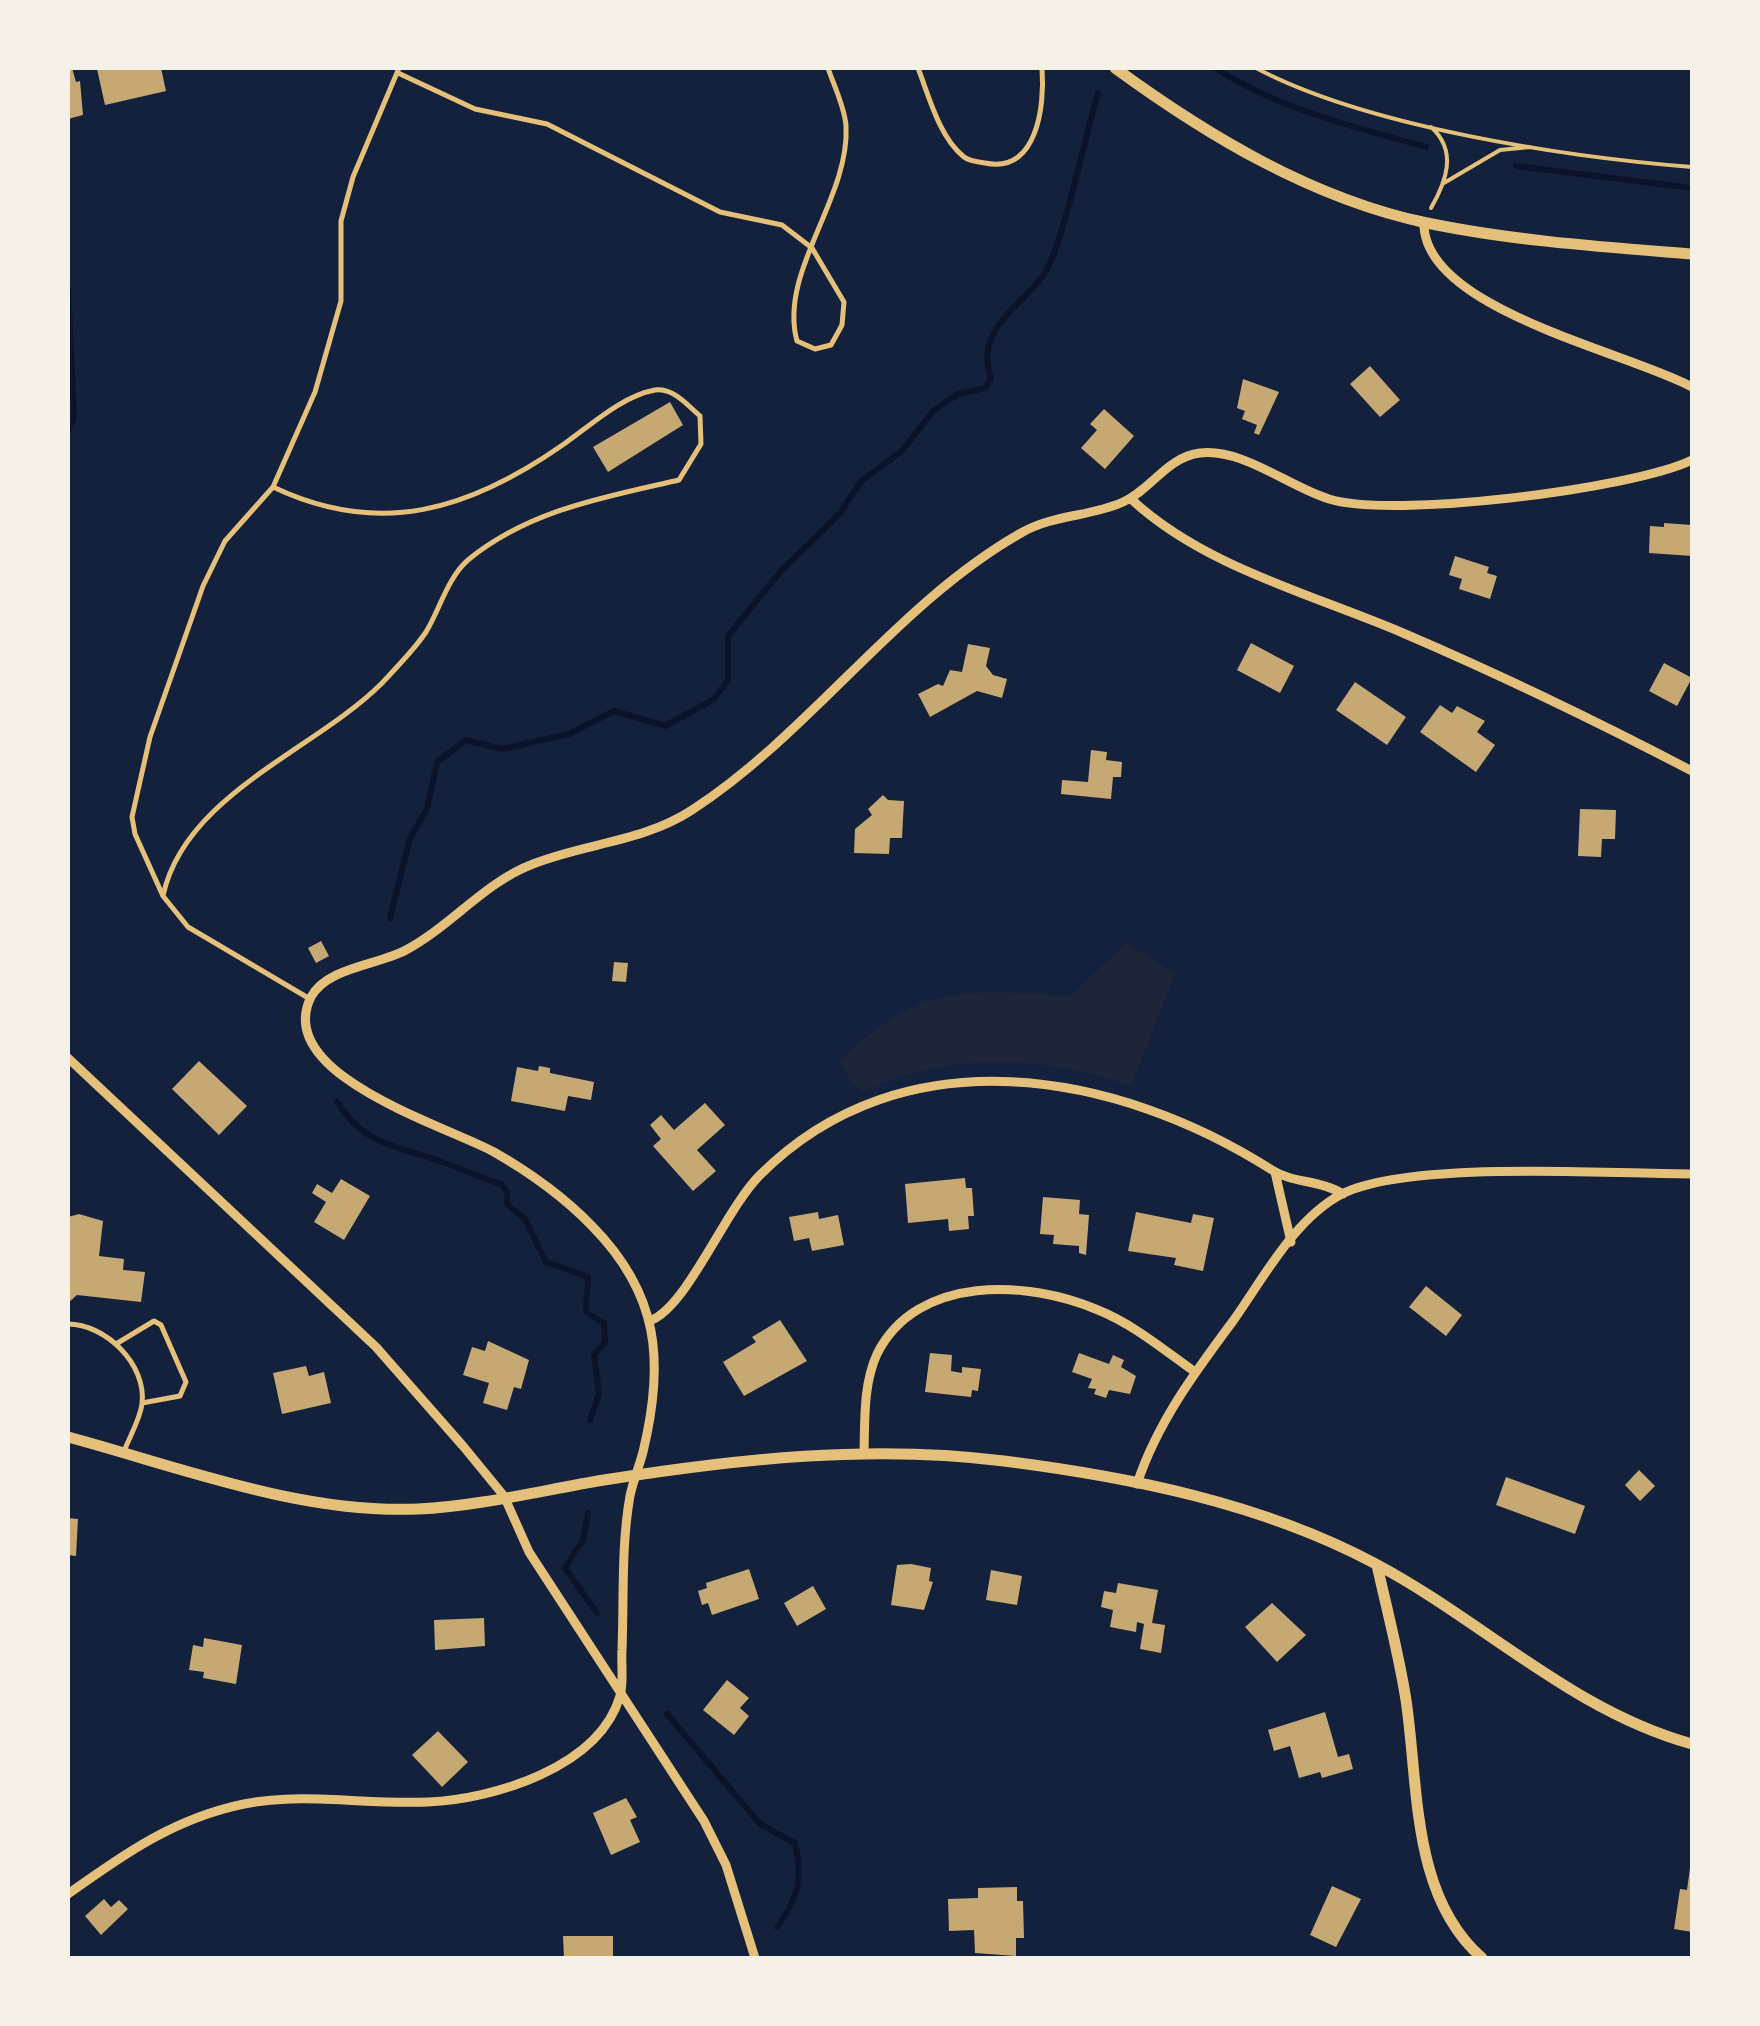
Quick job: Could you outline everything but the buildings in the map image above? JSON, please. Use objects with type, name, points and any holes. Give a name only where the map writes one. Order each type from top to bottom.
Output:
[{"type":"street","points":[[1115,68],[1169,107],[1248,154],[1363,205],[1424,222],[1491,234],[1692,254]]},
{"type":"street","points":[[1424,222],[1429,255],[1448,276],[1472,292],[1528,322],[1692,387]]},
{"type":"street","points":[[68,1894],[166,1828],[238,1805],[310,1796],[435,1802],[503,1788],[583,1750],[620,1696],[628,1505],[644,1447],[654,1358],[652,1320],[637,1284],[612,1247],[543,1183],[466,1138],[362,1090],[328,1066],[310,1035],[310,1000],[329,980],[413,947],[519,870],[638,836],[688,813],[747,770],[984,557],[1052,518],[1130,499],[1173,464],[1204,453],[1234,458],[1327,499],[1401,509],[1590,485],[1683,466],[1692,460]]},
{"type":"street","points":[[1130,499],[1158,524],[1194,546],[1406,635],[1593,720],[1692,771]]},
{"type":"street","points":[[68,1058],[376,1347],[504,1496],[529,1552],[704,1820],[726,1865],[755,1958]]},
{"type":"street","points":[[652,1320],[672,1306],[735,1205],[782,1154],[847,1114],[911,1093],[993,1081],[1092,1090],[1189,1122],[1275,1172],[1323,1183],[1343,1194]]},
{"type":"street","points":[[1275,1172],[1291,1242]]},
{"type":"street","points":[[1136,1484],[1153,1440],[1196,1372],[1291,1242],[1343,1194],[1426,1177],[1692,1174]]},
{"type":"street","points":[[864,1453],[866,1388],[878,1354],[901,1324],[948,1296],[972,1290],[997,1288],[1082,1303],[1132,1328],[1196,1372]]},
{"type":"street","points":[[68,1437],[331,1505],[421,1509],[760,1459],[864,1453],[1004,1461],[1136,1484],[1242,1508],[1299,1528],[1377,1565],[1596,1705],[1692,1744]]},
{"type":"street","points":[[1377,1565],[1406,1698],[1433,1884],[1453,1930],[1482,1958]]},
{"type":"lane","points":[[310,1000],[188,927],[162,896],[134,834],[132,817],[150,737],[203,586],[226,541],[273,487],[315,392],[340,301],[340,222],[353,177],[398,70],[475,109],[547,124],[720,212],[782,225],[812,248],[834,278],[844,302],[842,325],[831,345],[815,349],[797,341],[791,319],[812,248],[842,170],[846,124],[828,68]]},
{"type":"lane","points":[[918,68],[948,139],[966,159],[993,165],[1010,164],[1031,146],[1041,110],[1042,68]]},
{"type":"lane","points":[[162,896],[170,863],[186,842],[268,764],[378,687],[424,636],[465,562],[507,536],[578,502],[679,480],[701,444],[700,416],[672,392],[656,390],[621,404],[524,472],[462,498],[402,514],[342,513],[312,506],[273,487]]},
{"type":"lane","points":[[116,1344],[154,1321],[161,1325],[186,1382],[180,1396],[142,1404]]},
{"type":"lane","points":[[68,1324],[83,1324],[116,1344],[139,1382],[142,1404],[124,1452]]},
{"type":"path","points":[[1256,68],[1322,97],[1426,123],[1538,146],[1692,167]]},
{"type":"path","points":[[1426,123],[1436,131],[1447,157],[1444,183],[1432,208]]},
{"type":"path","points":[[1444,183],[1500,150],[1538,146]]},
{"type":"shaded area","points":[[1126,943],[1175,974],[1131,1086],[1064,1068],[995,1062],[927,1070],[862,1092],[850,1081],[840,1061],[868,1035],[920,1004],[972,993],[1070,996]]},
{"type":"waterway","points":[[1215,68],[1291,106],[1426,147]]},
{"type":"waterway","points":[[390,918],[410,838],[427,809],[437,762],[466,740],[502,749],[569,734],[614,711],[665,726],[714,699],[728,680],[728,636],[780,572],[840,513],[861,481],[901,452],[934,410],[958,394],[985,388],[991,378],[987,361],[994,333],[1043,276],[1050,262],[1066,217],[1098,93]]},
{"type":"waterway","points":[[1516,166],[1692,188]]},
{"type":"waterway","points":[[68,288],[74,417],[68,431]]},
{"type":"waterway","points":[[337,1102],[372,1137],[501,1184],[507,1192],[507,1204],[525,1219],[546,1262],[588,1277],[586,1312],[604,1323],[605,1342],[594,1355],[599,1394],[590,1420]]},
{"type":"waterway","points":[[588,1513],[583,1540],[565,1568],[597,1613]]},
{"type":"waterway","points":[[667,1714],[760,1824],[795,1843],[797,1887],[777,1927]]}]
